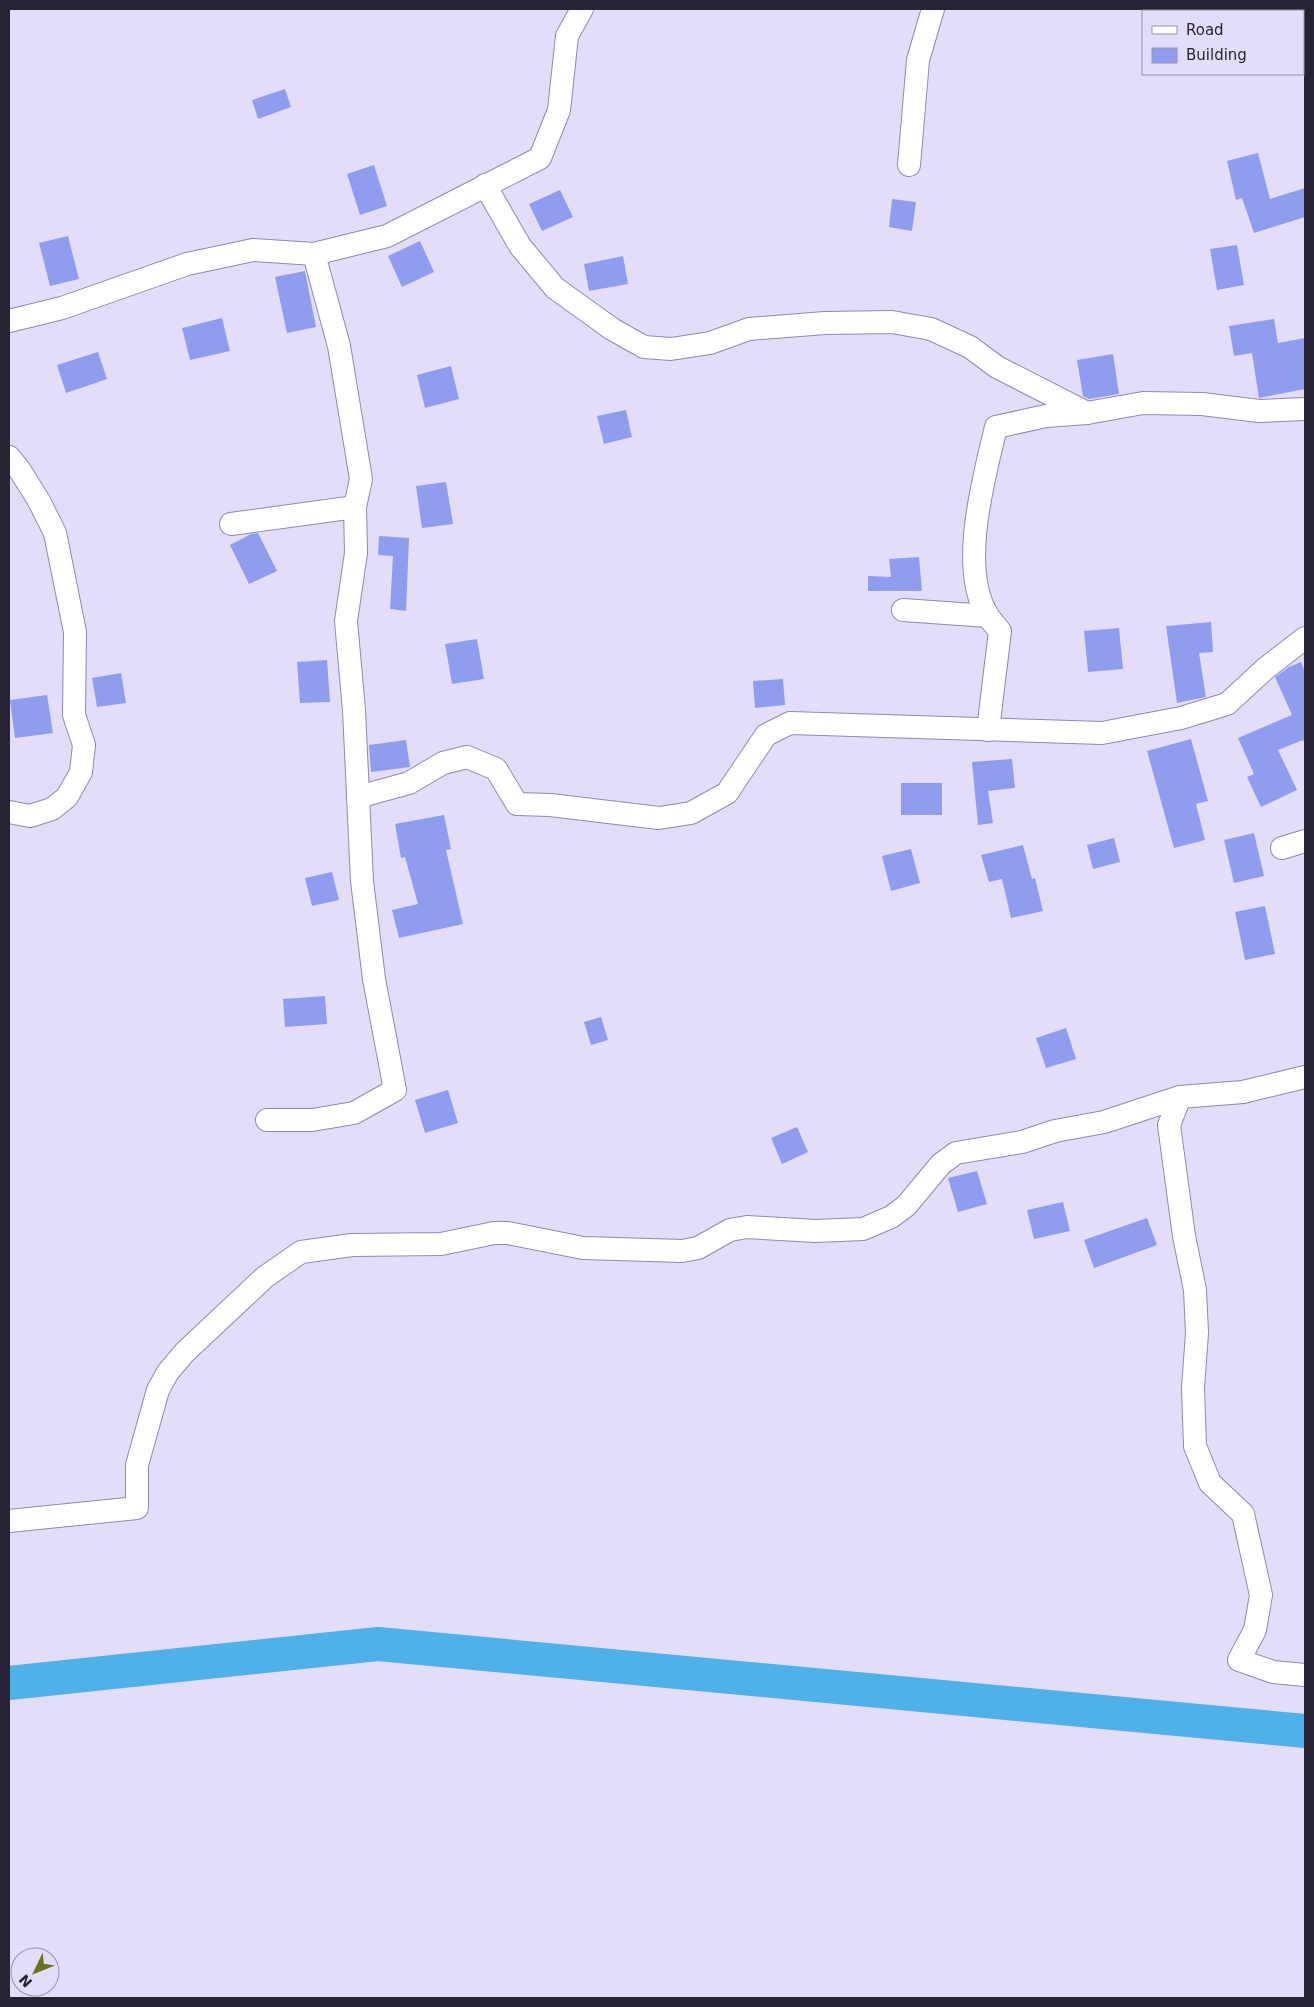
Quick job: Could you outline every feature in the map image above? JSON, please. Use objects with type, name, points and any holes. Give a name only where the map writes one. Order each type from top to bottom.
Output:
[{"type":"street","points":[[9,321],[62,308],[187,264],[253,250],[314,254],[387,236],[540,158],[559,110],[567,36],[582,9]]},
{"type":"street","points":[[909,165],[918,60],[933,9]]},
{"type":"street","points":[[485,185],[520,246],[556,288],[612,329],[644,347],[671,349],[700,344],[749,329],[824,322],[892,322],[931,329],[970,347],[997,366],[1086,413]]},
{"type":"street","points":[[267,1120],[312,1120],[354,1113],[395,1090],[373,969],[362,881],[346,621],[356,553],[355,506],[361,479],[340,346],[314,254]]},
{"type":"street","points":[[988,730],[1000,631],[988,616],[979,594],[973,543],[996,427],[1046,416],[1086,413],[1143,403],[1202,404],[1259,411],[1305,408]]},
{"type":"street","points":[[9,457],[24,477],[55,533],[75,632],[74,715],[84,746],[81,772],[67,797],[52,809],[30,816],[9,812]]},
{"type":"street","points":[[231,524],[355,506]]},
{"type":"street","points":[[903,610],[988,616]]},
{"type":"street","points":[[358,796],[409,783],[443,763],[466,757],[496,769],[517,804],[550,805],[659,818],[691,813],[727,793],[766,735],[790,723],[1102,733],[1181,718],[1227,704],[1266,668],[1305,638]]},
{"type":"street","points":[[1282,848],[1305,841]]},
{"type":"street","points":[[9,1521],[137,1508],[137,1465],[158,1390],[168,1372],[185,1352],[265,1277],[301,1252],[352,1245],[441,1244],[494,1233],[508,1233],[583,1248],[682,1251],[698,1248],[730,1230],[747,1227],[815,1231],[863,1229],[891,1217],[906,1206],[941,1164],[956,1152],[1022,1142],[1055,1131],[1104,1122],[1180,1097],[1244,1092],[1305,1077]]},
{"type":"street","points":[[1180,1097],[1168,1126],[1184,1236],[1195,1290],[1197,1333],[1193,1388],[1195,1446],[1210,1483],[1243,1514],[1261,1595],[1255,1630],[1239,1660],[1273,1672],[1305,1675]]},
{"type":"building","points":[[285,89],[291,107],[258,119],[252,100]]},
{"type":"building","points":[[1258,153],[1270,199],[1305,188],[1305,217],[1254,233],[1242,198],[1236,200],[1227,161]]},
{"type":"building","points":[[374,165],[387,206],[360,215],[347,174]]},
{"type":"building","points":[[560,190],[573,217],[542,231],[529,204]]},
{"type":"building","points":[[892,199],[916,202],[912,231],[889,227]]},
{"type":"building","points":[[68,236],[79,279],[50,286],[39,243]]},
{"type":"building","points":[[420,241],[434,272],[402,287],[388,256]]},
{"type":"building","points":[[1237,245],[1244,285],[1217,290],[1210,249]]},
{"type":"building","points":[[623,256],[628,284],[589,291],[584,264]]},
{"type":"building","points":[[305,271],[316,327],[287,333],[275,277]]},
{"type":"building","points":[[222,318],[230,351],[190,360],[182,328]]},
{"type":"building","points":[[1274,319],[1278,343],[1305,338],[1305,389],[1259,398],[1252,353],[1234,356],[1229,326]]},
{"type":"building","points":[[98,352],[107,379],[66,393],[57,365]]},
{"type":"building","points":[[1113,354],[1119,394],[1089,399],[1083,396],[1077,360]]},
{"type":"building","points":[[451,366],[459,399],[425,408],[417,375]]},
{"type":"building","points":[[626,410],[632,437],[604,444],[597,416]]},
{"type":"building","points":[[446,482],[453,524],[422,528],[416,486]]},
{"type":"building","points":[[258,533],[277,571],[249,584],[230,545],[251,534]]},
{"type":"building","points":[[379,536],[409,538],[406,611],[390,609],[393,556],[378,555]]},
{"type":"building","points":[[919,557],[922,591],[868,591],[868,576],[891,577],[889,559]]},
{"type":"building","points":[[1211,622],[1213,652],[1199,653],[1206,697],[1177,703],[1166,626]]},
{"type":"building","points":[[1119,628],[1123,669],[1088,672],[1084,631]]},
{"type":"building","points":[[477,639],[484,679],[452,684],[445,644]]},
{"type":"building","points":[[327,660],[330,702],[300,703],[297,662]]},
{"type":"building","points":[[1301,662],[1305,672],[1305,745],[1303,740],[1278,750],[1297,790],[1261,807],[1247,777],[1254,774],[1238,738],[1292,715],[1275,677],[1289,667]]},
{"type":"building","points":[[121,673],[126,703],[97,707],[92,678]]},
{"type":"building","points":[[783,679],[785,705],[755,708],[753,681]]},
{"type":"building","points":[[47,695],[53,733],[15,738],[10,700]]},
{"type":"building","points":[[1191,739],[1208,801],[1196,804],[1205,840],[1174,848],[1147,751]]},
{"type":"building","points":[[406,740],[410,767],[371,772],[369,745]]},
{"type":"building","points":[[1012,759],[1015,788],[988,791],[993,823],[978,825],[972,762]]},
{"type":"building","points":[[901,783],[942,783],[942,815],[901,815]]},
{"type":"building","points":[[444,815],[451,849],[446,850],[463,924],[399,938],[392,910],[418,904],[405,857],[401,858],[395,824]]},
{"type":"building","points":[[1254,833],[1264,876],[1234,883],[1224,840]]},
{"type":"building","points":[[1114,838],[1120,862],[1093,869],[1087,845]]},
{"type":"building","points":[[1023,845],[1032,879],[1035,878],[1043,911],[1011,918],[1002,879],[989,882],[981,855]]},
{"type":"building","points":[[911,849],[920,883],[891,891],[882,856]]},
{"type":"building","points":[[332,872],[339,900],[312,906],[305,878]]},
{"type":"building","points":[[1265,906],[1275,954],[1245,960],[1235,912]]},
{"type":"building","points":[[325,996],[327,1024],[285,1027],[283,999]]},
{"type":"building","points":[[601,1017],[608,1040],[591,1045],[584,1022]]},
{"type":"building","points":[[1066,1028],[1076,1059],[1046,1068],[1036,1038]]},
{"type":"building","points":[[448,1090],[458,1123],[425,1133],[415,1100]]},
{"type":"building","points":[[797,1127],[808,1152],[782,1164],[771,1138]]},
{"type":"building","points":[[977,1171],[987,1204],[958,1212],[948,1178]]},
{"type":"building","points":[[1063,1202],[1070,1231],[1034,1239],[1027,1210]]},
{"type":"building","points":[[1147,1218],[1157,1245],[1094,1268],[1084,1240]]},
{"type":"waterway","points":[[9,1683],[378,1644],[1305,1731]]}]
